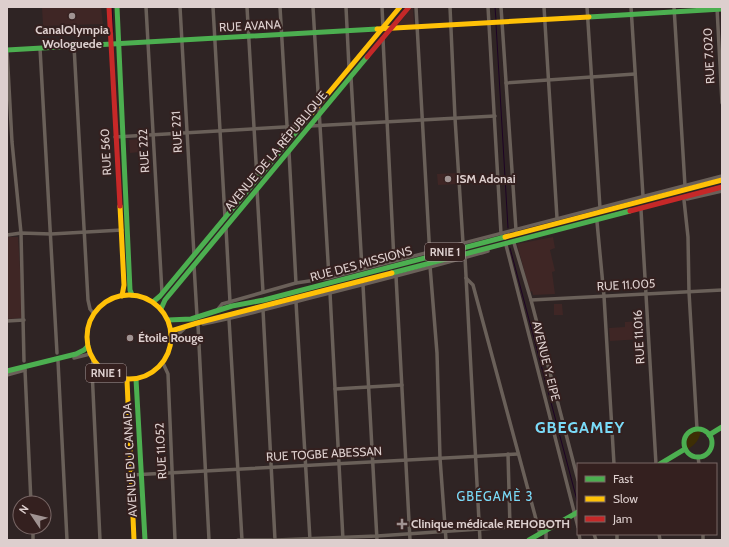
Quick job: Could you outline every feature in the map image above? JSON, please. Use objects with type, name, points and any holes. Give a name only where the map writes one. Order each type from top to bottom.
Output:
[{"type":"main road","name":"RUE 560","points":[[109,7],[124,285],[122,296]]},
{"type":"main road","name":"RUE 560","points":[[117,7],[122,137],[130,290],[132,295]]},
{"type":"main road","name":"AVENUE DE LA RÉPUBLIQUE","points":[[153,302],[288,143],[400,7]]},
{"type":"main road","name":"AVENUE DE LA RÉPUBLIQUE","points":[[161,309],[165,300],[409,7]]},
{"type":"main road","name":"RUE AVANA","points":[[7,50],[545,20],[718,8]]},
{"type":"main road","name":"RUE DES MISSIONS","points":[[168,320],[180,320],[315,287],[430,254],[722,180]]},
{"type":"main road","name":"RUE DES MISSIONS","points":[[171,331],[197,322],[430,265],[722,187]]},
{"type":"main road","name":"RNIE 1","points":[[132,295],[142,297],[153,302],[161,309],[168,320],[172,341],[169,352],[163,363],[151,374],[136,379],[126,380],[116,378],[99,368],[91,356],[88,346],[88,329],[94,314],[106,302],[122,296],[132,295]]},
{"type":"main road","name":"RNIE 1","points":[[7,371],[76,354],[88,346]]},
{"type":"main road","name":"AVENUE DU CANADA","points":[[136,379],[145,540]]},
{"type":"main road","name":"AVENUE DU CANADA","points":[[126,380],[134,540]]},
{"type":"main road","points":[[709,434],[722,427]]},
{"type":"main road","points":[[697,429],[704,430],[709,434],[712,442],[710,449],[706,454],[698,457],[691,456],[685,449],[684,444],[686,436],[691,431],[697,429]]},
{"type":"main road","points":[[662,463],[685,449]]},
{"type":"main road","points":[[529,540],[577,512]]},
{"type":"street","name":"RUE 222","points":[[146,7],[162,293]]},
{"type":"street","name":"RUE 221","points":[[180,7],[194,255]]},
{"type":"street","points":[[213,7],[225,218]]},
{"type":"street","points":[[247,7],[257,180]]},
{"type":"street","points":[[280,7],[288,143]]},
{"type":"street","points":[[313,7],[329,278]]},
{"type":"street","points":[[346,7],[349,69]]},
{"type":"street","points":[[382,7],[382,28]]},
{"type":"street","points":[[416,7],[430,265],[437,353],[440,458],[446,540]]},
{"type":"street","points":[[450,7],[463,243]]},
{"type":"street","points":[[488,7],[501,234]]},
{"type":"street","points":[[501,7],[516,230]]},
{"type":"street","points":[[544,7],[557,218]]},
{"type":"street","points":[[587,7],[600,208]]},
{"type":"street","points":[[631,7],[643,196]]},
{"type":"street","name":"RUE 7.020","points":[[718,8],[722,103]]},
{"type":"street","points":[[674,10],[685,186]]},
{"type":"street","points":[[383,38],[394,261]]},
{"type":"street","points":[[74,46],[88,300],[90,309],[94,314]]},
{"type":"street","points":[[40,48],[57,353]]},
{"type":"street","points":[[7,50],[12,142],[21,233],[24,361]]},
{"type":"street","points":[[506,83],[636,74]]},
{"type":"street","points":[[351,77],[362,269]]},
{"type":"street","points":[[309,126],[495,116]]},
{"type":"street","points":[[115,137],[301,126]]},
{"type":"street","points":[[289,150],[296,283]]},
{"type":"street","points":[[218,310],[220,305],[296,283],[329,278],[394,261],[430,254],[463,243],[722,176]]},
{"type":"street","points":[[257,190],[263,292]]},
{"type":"street","points":[[172,341],[181,330],[198,325],[230,319],[330,294],[430,265],[465,258],[506,245],[641,210],[722,191]]},
{"type":"street","points":[[684,200],[688,237],[689,292],[697,429]]},
{"type":"street","name":"RUE 11.016","points":[[641,210],[656,463]]},
{"type":"street","points":[[597,222],[604,296],[614,463]]},
{"type":"street","points":[[226,228],[230,302]]},
{"type":"street","points":[[7,234],[51,234],[127,229]]},
{"type":"street","name":"AVENUE Y. EIPE","points":[[514,243],[531,300],[577,476]]},
{"type":"street","name":"AVENUE Y. EIPE","points":[[506,245],[577,512]]},
{"type":"street","points":[[465,258],[480,540]]},
{"type":"street","points":[[194,266],[197,316]]},
{"type":"street","points":[[396,276],[410,540]]},
{"type":"street","points":[[466,278],[473,285],[518,454],[539,525],[540,534]]},
{"type":"street","points":[[363,285],[377,538]]},
{"type":"street","name":"RUE 11.005","points":[[531,300],[722,290]]},
{"type":"street","points":[[330,294],[343,539]]},
{"type":"street","points":[[296,302],[310,539]]},
{"type":"street","points":[[263,310],[276,540],[377,538],[445,530],[539,525]]},
{"type":"street","points":[[230,319],[242,540]]},
{"type":"street","points":[[7,321],[24,320]]},
{"type":"street","points":[[198,325],[209,540]]},
{"type":"street","points":[[7,375],[58,361],[91,356],[100,540]]},
{"type":"street","points":[[58,361],[67,540]]},
{"type":"street","name":"RUE 11.052","points":[[163,363],[168,374],[175,540]]},
{"type":"street","points":[[25,370],[31,495]]},
{"type":"street","points":[[335,389],[402,385]]},
{"type":"street","points":[[508,454],[510,527]]},
{"type":"street","name":"RUE TOGBE ABESSAN","points":[[131,475],[518,454]]},
{"type":"street","points":[[698,457],[698,463]]},
{"type":"street","points":[[546,530],[546,540]]},
{"type":"street","points":[[238,540],[272,540]]},
{"type":"shaded area","name":"CanalOlympia Wologuede","points":[[42,7],[101,7],[103,24],[43,26]]},
{"type":"shaded area","points":[[412,7],[414,25],[397,26]]},
{"type":"shaded area","points":[[139,139],[140,152],[130,153],[129,140]]},
{"type":"shaded area","name":"ISM Adonai","points":[[458,173],[458,184],[438,185],[437,174]]},
{"type":"shaded area","points":[[7,237],[18,237],[23,318],[7,319]]},
{"type":"shaded area","points":[[553,237],[555,248],[550,250],[555,271],[552,272],[555,294],[533,295],[532,291],[530,292],[517,244]]},
{"type":"shaded area","points":[[554,304],[562,304],[563,315],[554,315]]},
{"type":"shaded area","points":[[641,321],[642,339],[610,341],[609,328],[625,327],[625,322]]},
{"type":"shaded area","points":[[697,431],[701,432],[699,438],[695,444],[688,449],[686,443],[689,435]]},
{"type":"waterway","points":[[112,7],[113,32]]},
{"type":"waterway","points":[[495,7],[496,20]]},
{"type":"waterway","points":[[496,24],[508,228]]},
{"type":"waterway","points":[[510,248],[577,500]]},
{"type":"traffic: fast","points":[[117,7],[130,290],[132,295]]},
{"type":"traffic: fast","points":[[589,17],[722,9]]},
{"type":"traffic: fast","points":[[7,50],[377,29]]},
{"type":"traffic: fast","points":[[161,309],[165,300],[367,57]]},
{"type":"traffic: fast","points":[[153,302],[160,296],[312,113]]},
{"type":"traffic: fast","points":[[392,273],[630,211]]},
{"type":"traffic: fast","points":[[168,320],[191,319],[232,306],[264,300],[505,237]]},
{"type":"traffic: fast","points":[[7,371],[76,354],[88,346]]},
{"type":"traffic: fast","points":[[136,379],[145,540]]},
{"type":"traffic: fast","points":[[709,435],[722,427]]},
{"type":"traffic: fast","points":[[698,429],[708,433],[712,443],[708,453],[698,457],[688,453],[684,443],[688,433],[698,429]]},
{"type":"traffic: fast","points":[[662,463],[685,449]]},
{"type":"traffic: fast","points":[[529,540],[577,513]]},
{"type":"traffic: slow","points":[[312,113],[400,7]]},
{"type":"traffic: slow","points":[[377,29],[589,17]]},
{"type":"traffic: slow","points":[[505,237],[722,180]]},
{"type":"traffic: slow","points":[[120,206],[124,285],[122,296]]},
{"type":"traffic: slow","points":[[171,331],[392,273]]},
{"type":"traffic: slow","points":[[121,295],[137,295],[153,302],[164,313],[171,329],[171,337],[171,345],[168,353],[159,367],[153,372],[137,379],[121,379],[105,372],[94,361],[87,345],[87,329],[94,313],[105,302],[121,295]]},
{"type":"traffic: slow","points":[[127,380],[134,540]]},
{"type":"traffic: jam","points":[[109,7],[120,206]]},
{"type":"traffic: jam","points":[[367,57],[409,7]]},
{"type":"traffic: jam","points":[[630,211],[722,187]]},
{"type":"place","name":"CanalOlympia Wologuede","points":[[72,16]]},
{"type":"place","name":"ISM Adonai","points":[[448,179]]},
{"type":"place","name":"Étoile Rouge","points":[[130,338]]},
{"type":"place","name":"Clinique médicale REHOBOTH","points":[[402,524]]},
{"type":"district","name":"GBEGAMEY","points":[[580,427]]},
{"type":"district","name":"GBÉGAMÈ 3","points":[[495,496]]}]
